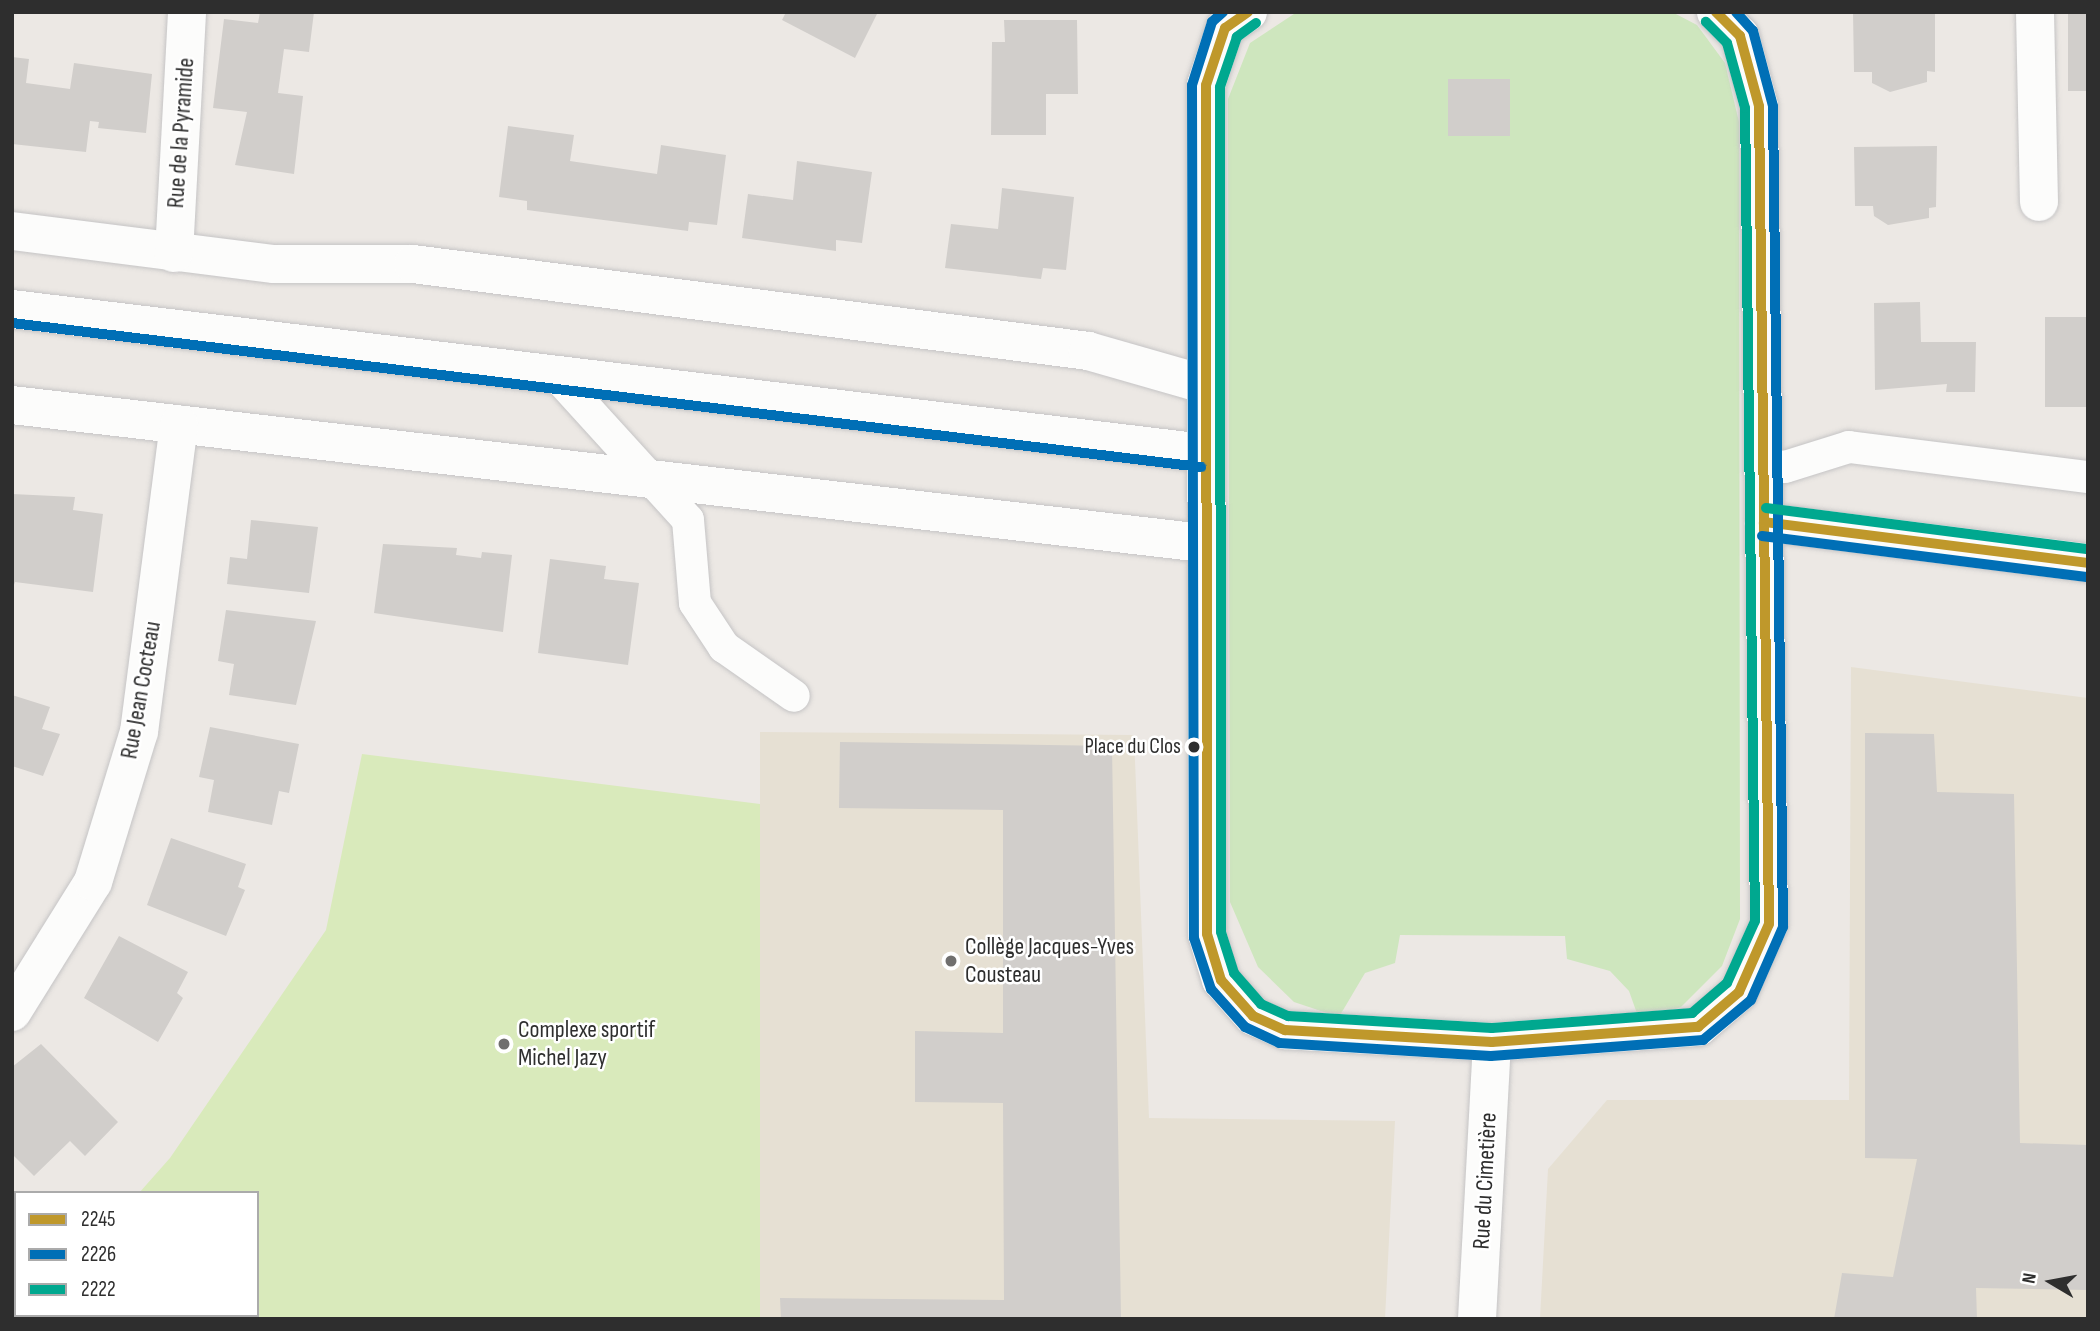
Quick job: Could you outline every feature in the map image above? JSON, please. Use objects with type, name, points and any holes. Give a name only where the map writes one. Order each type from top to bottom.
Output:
[{"type":"main road","name":"Rue de la Pyramide","points":[[174,253],[187,12]]},
{"type":"main road","points":[[1248,12],[1225,28],[1206,85],[1203,384],[1206,933],[1221,980],[1253,1016],[1285,1030],[1492,1042],[1698,1027],[1739,992],[1769,924],[1759,106],[1740,36],[1716,12]]},
{"type":"main road","points":[[2035,12],[2039,202]]},
{"type":"main road","points":[[12,231],[174,253],[455,269],[1088,351],[1203,384]]},
{"type":"main road","points":[[12,309],[1203,453]]},
{"type":"main road","points":[[12,405],[1203,543]]},
{"type":"main road","name":"Rue Jean Cocteau","points":[[12,1012],[93,882],[139,732],[179,425]]},
{"type":"main road","points":[[1764,522],[2088,563]]},
{"type":"main road","name":"Rue du Cimetière","points":[[1477,1319],[1492,1042]]},
{"type":"lane","points":[[558,377],[688,520],[695,603],[724,647],[794,696]]},
{"type":"lane","points":[[1764,466],[1785,467],[1849,447],[2088,477]]},
{"type":"shaded area","points":[[1851,667],[2088,698],[2088,1319],[1540,1319],[1548,1169],[1607,1100],[1849,1100]]},
{"type":"shaded area","name":"Collège Jacques-Yves Cousteau","points":[[760,732],[1134,735],[1149,1118],[1395,1121],[1385,1319],[760,1319]]},
{"type":"green space","points":[[1297,12],[1672,12],[1697,25],[1725,63],[1739,122],[1740,919],[1722,966],[1681,1007],[1640,1022],[1629,991],[1610,971],[1567,959],[1565,936],[1400,935],[1395,963],[1365,973],[1339,1017],[1294,1002],[1258,967],[1230,902],[1228,99],[1250,43]]},
{"type":"green space","name":"Complexe sportif Michel Jazy","points":[[362,754],[760,804],[760,1319],[12,1319],[259,1317],[259,1191],[141,1191],[170,1158],[326,930]]},
{"type":"building","points":[[260,12],[314,12],[309,52],[284,49],[278,93],[303,96],[294,174],[235,165],[247,112],[213,108],[224,19],[258,23]]},
{"type":"building","points":[[786,12],[878,12],[855,58],[782,20]]},
{"type":"building","points":[[1853,12],[1935,12],[1935,72],[1927,71],[1927,82],[1890,92],[1872,83],[1872,72],[1854,72]]},
{"type":"building","points":[[2068,12],[2088,12],[2088,91],[2068,91]]},
{"type":"building","points":[[1004,20],[1077,20],[1078,94],[1046,94],[1046,135],[991,135],[992,42],[1005,42]]},
{"type":"building","points":[[12,57],[29,59],[26,83],[70,89],[74,63],[152,74],[146,133],[98,128],[99,122],[90,121],[86,152],[12,144]]},
{"type":"building","points":[[1448,79],[1510,79],[1510,136],[1448,136]]},
{"type":"building","points":[[508,126],[574,135],[570,161],[657,174],[661,145],[726,155],[717,225],[689,222],[688,231],[527,210],[527,201],[499,197]]},
{"type":"building","points":[[1937,146],[1936,207],[1929,208],[1929,218],[1888,225],[1874,216],[1873,206],[1855,206],[1854,147]]},
{"type":"building","points":[[797,161],[872,172],[862,243],[836,240],[836,251],[742,238],[748,194],[793,200]]},
{"type":"building","points":[[1002,188],[1074,197],[1066,270],[1043,268],[1041,279],[945,268],[951,224],[998,229]]},
{"type":"building","points":[[1920,302],[1921,342],[1976,342],[1975,392],[1946,392],[1947,384],[1875,390],[1874,303]]},
{"type":"building","points":[[2045,317],[2088,317],[2088,407],[2045,407]]},
{"type":"building","points":[[12,494],[75,497],[73,510],[103,514],[93,592],[15,582],[12,590]]},
{"type":"building","points":[[251,520],[318,527],[309,593],[227,584],[230,557],[247,559]]},
{"type":"building","points":[[383,544],[457,548],[456,555],[481,558],[482,552],[512,555],[503,632],[374,613]]},
{"type":"building","points":[[550,559],[606,566],[604,579],[639,583],[628,665],[538,653]]},
{"type":"building","points":[[226,610],[316,621],[296,705],[229,695],[234,664],[218,661]]},
{"type":"building","points":[[12,695],[50,707],[42,729],[60,734],[43,776],[12,766]]},
{"type":"building","points":[[210,727],[299,744],[289,793],[279,791],[272,825],[208,812],[214,780],[199,777]]},
{"type":"building","points":[[1865,733],[1934,734],[1937,792],[2014,794],[2020,1143],[2088,1145],[2088,1290],[1976,1288],[1977,1319],[1834,1319],[1842,1273],[1893,1277],[1917,1159],[1865,1158]]},
{"type":"building","points":[[840,742],[1112,746],[1121,1319],[781,1319],[780,1298],[1004,1300],[1003,1103],[915,1102],[915,1031],[1003,1033],[1003,810],[839,808]]},
{"type":"building","points":[[171,838],[246,864],[238,887],[245,890],[226,936],[147,905]]},
{"type":"building","points":[[119,936],[188,972],[177,993],[183,998],[158,1042],[84,998]]},
{"type":"building","points":[[41,1044],[118,1122],[85,1156],[70,1141],[34,1176],[12,1154],[12,1067]]},
{"type":"transit line","name":"2226","points":[[1223,12],[1212,22],[1192,85],[1194,938],[1211,989],[1245,1027],[1279,1043],[1491,1056],[1703,1040],[1751,1000],[1783,927],[1773,106],[1753,31],[1736,12]]},
{"type":"transit line","name":"2245","points":[[1248,12],[1225,28],[1206,85],[1207,934],[1221,980],[1253,1016],[1285,1030],[1492,1042],[1698,1027],[1739,992],[1769,924],[1759,106],[1740,36],[1716,12]]},
{"type":"transit line","name":"2222","points":[[1256,23],[1237,37],[1220,87],[1221,932],[1234,973],[1261,1004],[1288,1016],[1492,1028],[1692,1013],[1727,983],[1755,921],[1745,108],[1727,43],[1706,22]]},
{"type":"transit line","name":"2226","points":[[12,323],[1201,467]]},
{"type":"transit line","name":"2222","points":[[1766,508],[2088,549]]},
{"type":"transit line","name":"2245","points":[[1764,522],[2088,563]]},
{"type":"transit line","name":"2226","points":[[1762,536],[2086,577]]},
{"type":"place","name":"Place du Clos","points":[[1194,747]]},
{"type":"place","name":"Collège Jacques-Yves Cousteau","points":[[951,961]]},
{"type":"place","name":"Complexe sportif Michel Jazy","points":[[504,1044]]}]
